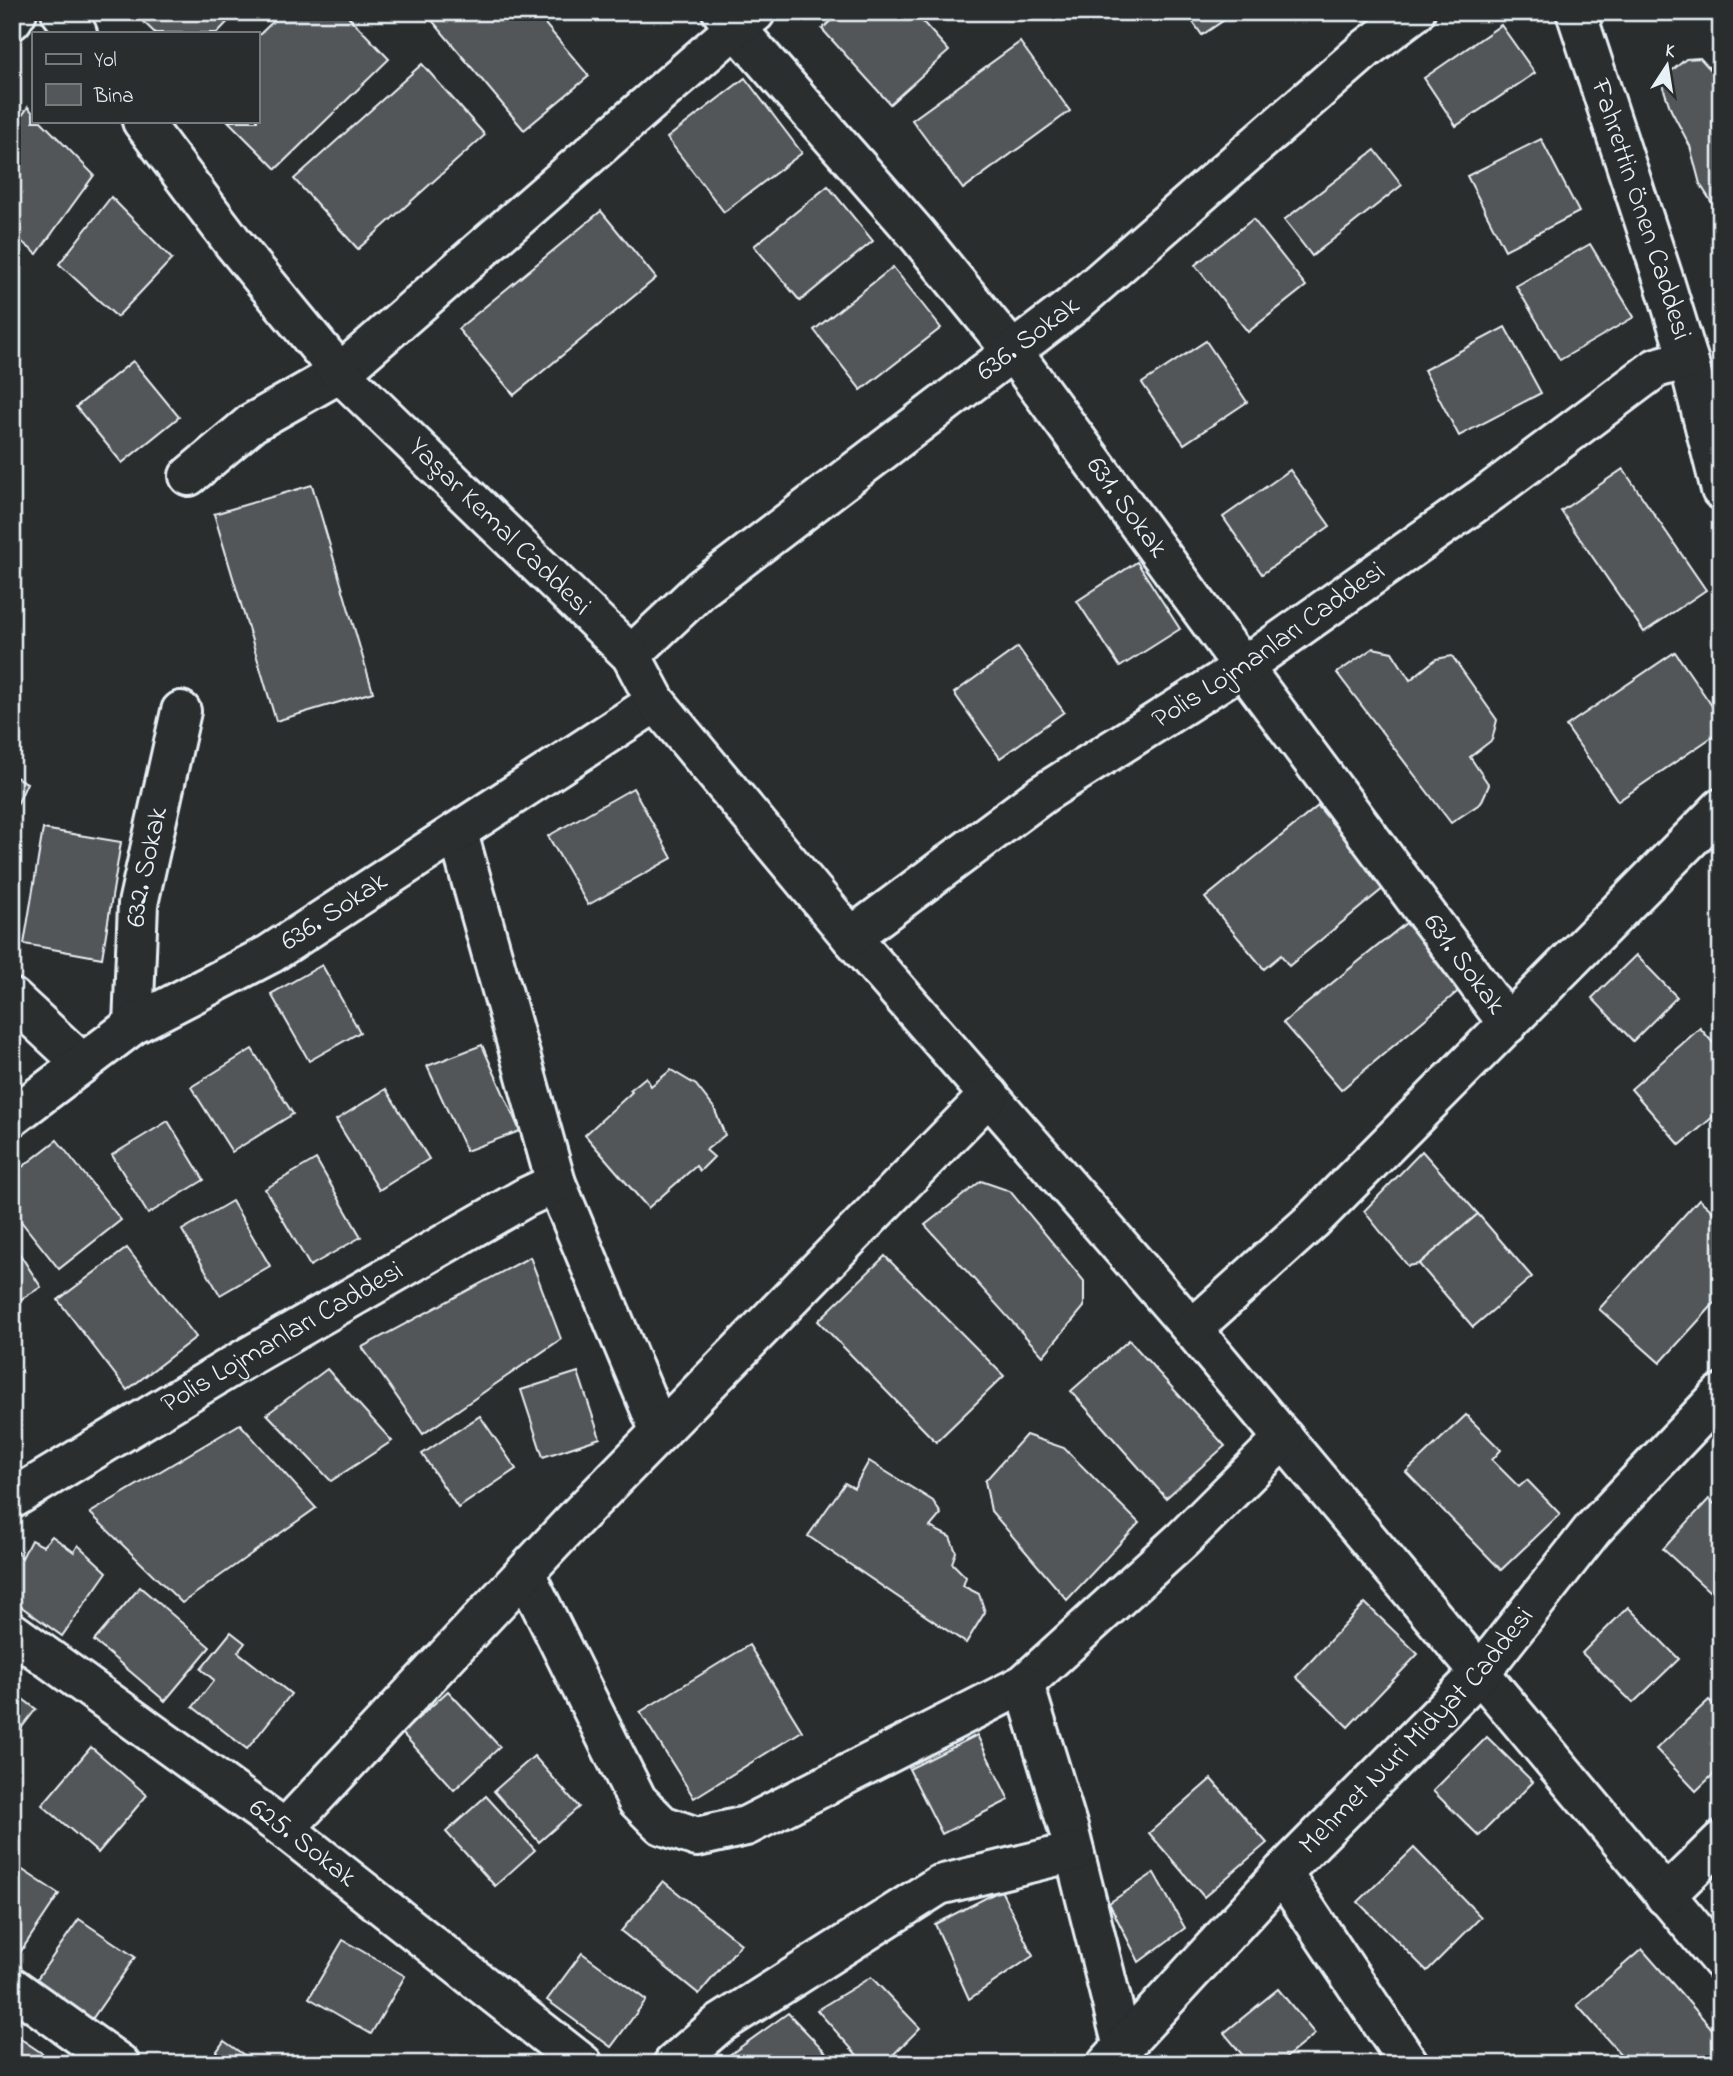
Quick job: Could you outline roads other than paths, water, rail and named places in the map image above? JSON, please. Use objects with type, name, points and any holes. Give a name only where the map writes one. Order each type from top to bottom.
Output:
[{"type":"street","points":[[12,20],[17,12]]},
{"type":"street","points":[[61,12],[76,32]]},
{"type":"street","name":"636. Sokak","points":[[631,655],[701,589],[1072,306],[1367,47],[1415,12]]},
{"type":"street","name":"Fahrettin Önen Caddesi","points":[[1576,12],[1688,359],[1721,490]]},
{"type":"street","points":[[189,476],[252,423],[340,373],[738,17]]},
{"type":"street","name":"631. Sokak","points":[[738,17],[1012,351],[1242,667],[1508,1024]]},
{"type":"street","name":"Yaşar Kemal Caddesi","points":[[143,122],[234,244],[340,373],[631,655],[656,702],[851,937],[1192,1329],[1721,1961]]},
{"type":"street","name":"Polis Lojmanları Caddesi","points":[[851,937],[1044,793],[1242,667],[1492,491],[1656,368],[1688,359]]},
{"type":"street","name":"636. Sokak","points":[[12,1117],[133,1025],[270,954],[656,702]]},
{"type":"street","name":"632. Sokak","points":[[133,1025],[138,904],[181,711]]},
{"type":"street","points":[[1192,1329],[1312,1221],[1721,808]]},
{"type":"street","points":[[458,833],[556,1183],[660,1432]]},
{"type":"street","points":[[12,998],[82,1063]]},
{"type":"street","points":[[285,1829],[660,1432],[989,1096]]},
{"type":"street","name":"Polis Lojmanları Caddesi","points":[[12,1499],[229,1368],[526,1197],[556,1183]]},
{"type":"street","name":"Mehmet Nuri Midyat Caddesi","points":[[1115,2055],[1282,1872],[1480,1673],[1593,1528],[1721,1394]]},
{"type":"street","points":[[525,1573],[637,1800],[662,1825],[697,1837],[746,1826],[1024,1684],[1183,1539],[1284,1438]]},
{"type":"street","name":"625. Sokak","points":[[12,1632],[285,1829],[583,2064]]},
{"type":"street","points":[[1024,1684],[1074,1852],[1115,2055]]},
{"type":"street","points":[[1665,1896],[1721,1841]]},
{"type":"street","points":[[673,2064],[718,2025],[939,1885],[1074,1852]]},
{"type":"street","points":[[1282,1872],[1409,2064]]},
{"type":"street","points":[[12,1987],[120,2064]]}]
